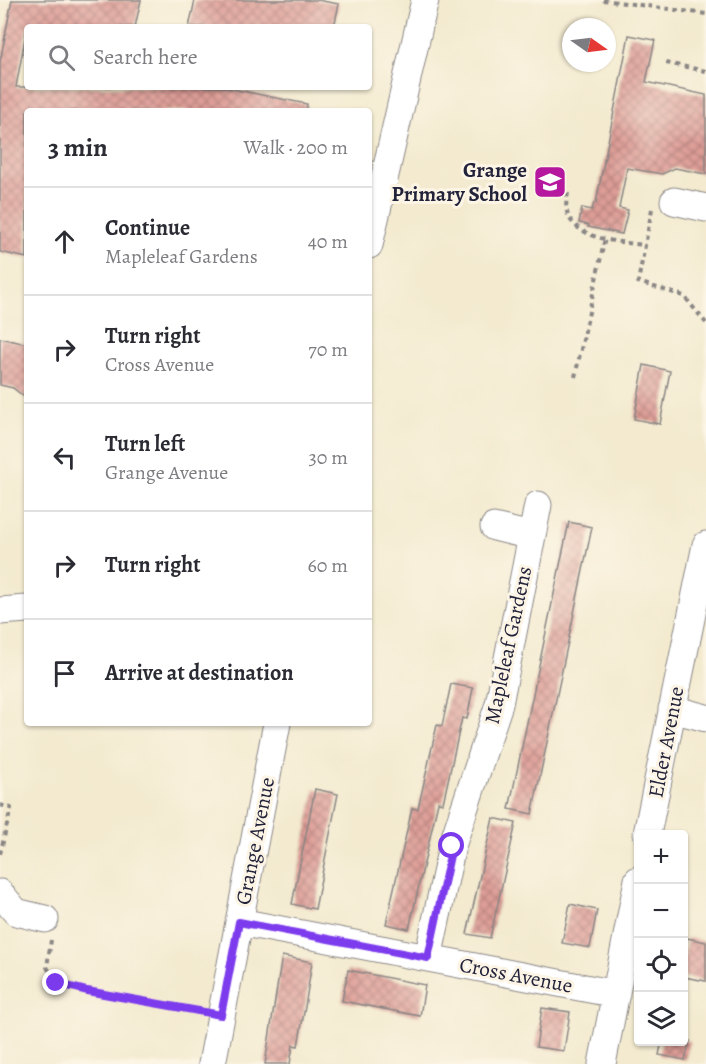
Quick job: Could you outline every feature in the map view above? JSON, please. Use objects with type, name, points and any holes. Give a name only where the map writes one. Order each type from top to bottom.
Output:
[{"type":"street","points":[[372,232],[425,0]]},
{"type":"street","points":[[664,200],[706,208]]},
{"type":"street","name":"Mapleleaf Gardens","points":[[428,958],[452,846],[499,704],[538,505]]},
{"type":"street","points":[[494,527],[531,536]]},
{"type":"street","name":"Elder Avenue","points":[[648,830],[705,550]]},
{"type":"street","points":[[0,611],[24,609]]},
{"type":"street","points":[[672,709],[706,718]]},
{"type":"street","name":"Grange Avenue","points":[[212,1064],[276,726]]},
{"type":"street","points":[[602,1064],[638,884]]},
{"type":"street","points":[[0,893],[16,912],[45,919]]},
{"type":"street","name":"Cross Avenue","points":[[239,922],[616,994]]},
{"type":"path","points":[[603,0],[706,14]]},
{"type":"path","points":[[666,63],[706,70]]},
{"type":"path","points":[[568,193],[566,210],[572,224],[580,230],[605,238],[645,245]]},
{"type":"path","points":[[664,200],[645,245],[638,282],[684,296],[706,323]]},
{"type":"path","points":[[575,377],[605,238]]},
{"type":"path","points":[[0,805],[11,808],[0,854]]},
{"type":"path","points":[[45,919],[53,921],[47,967],[56,983],[87,991],[221,1015]]},
{"type":"building","points":[[12,0],[141,0],[136,24],[24,24],[24,43],[16,87],[24,87],[24,90],[237,90],[307,104],[306,108],[24,108],[24,257],[0,252],[0,62]]},
{"type":"building","points":[[195,0],[317,0],[339,4],[335,24],[190,24]]},
{"type":"building","points":[[629,35],[655,40],[646,82],[706,95],[706,174],[675,168],[662,174],[627,168],[619,208],[628,210],[622,234],[579,223],[582,208],[592,210],[596,203]]},
{"type":"building","points":[[0,338],[24,343],[24,397],[13,388],[0,385]]},
{"type":"building","points":[[644,365],[670,371],[660,424],[634,419]]},
{"type":"building","points":[[569,522],[592,527],[532,814],[509,809]]},
{"type":"building","points":[[451,684],[473,688],[467,719],[462,718],[443,803],[438,802],[409,929],[386,924],[412,808],[418,809],[437,725],[442,726]]},
{"type":"building","points":[[315,789],[338,794],[315,909],[292,904]]},
{"type":"building","points":[[493,818],[516,823],[490,938],[467,934]]},
{"type":"building","points":[[570,904],[597,910],[590,948],[562,943]]},
{"type":"building","points":[[688,938],[706,942],[706,981],[688,978]]},
{"type":"building","points":[[282,956],[312,962],[305,1007],[298,1046],[293,1045],[290,1064],[265,1064]]},
{"type":"building","points":[[348,970],[425,985],[420,1016],[342,1001]]},
{"type":"building","points":[[542,1008],[570,1012],[564,1051],[536,1047]]},
{"type":"building","points":[[688,1041],[690,1041],[685,1060],[659,1055],[661,1046],[688,1046]]},
{"type":"place","name":"Grange Primary School","points":[[550,182]]},
{"type":"route","points":[[56,983],[87,991],[221,1015],[239,922],[428,958],[452,846]]}]
